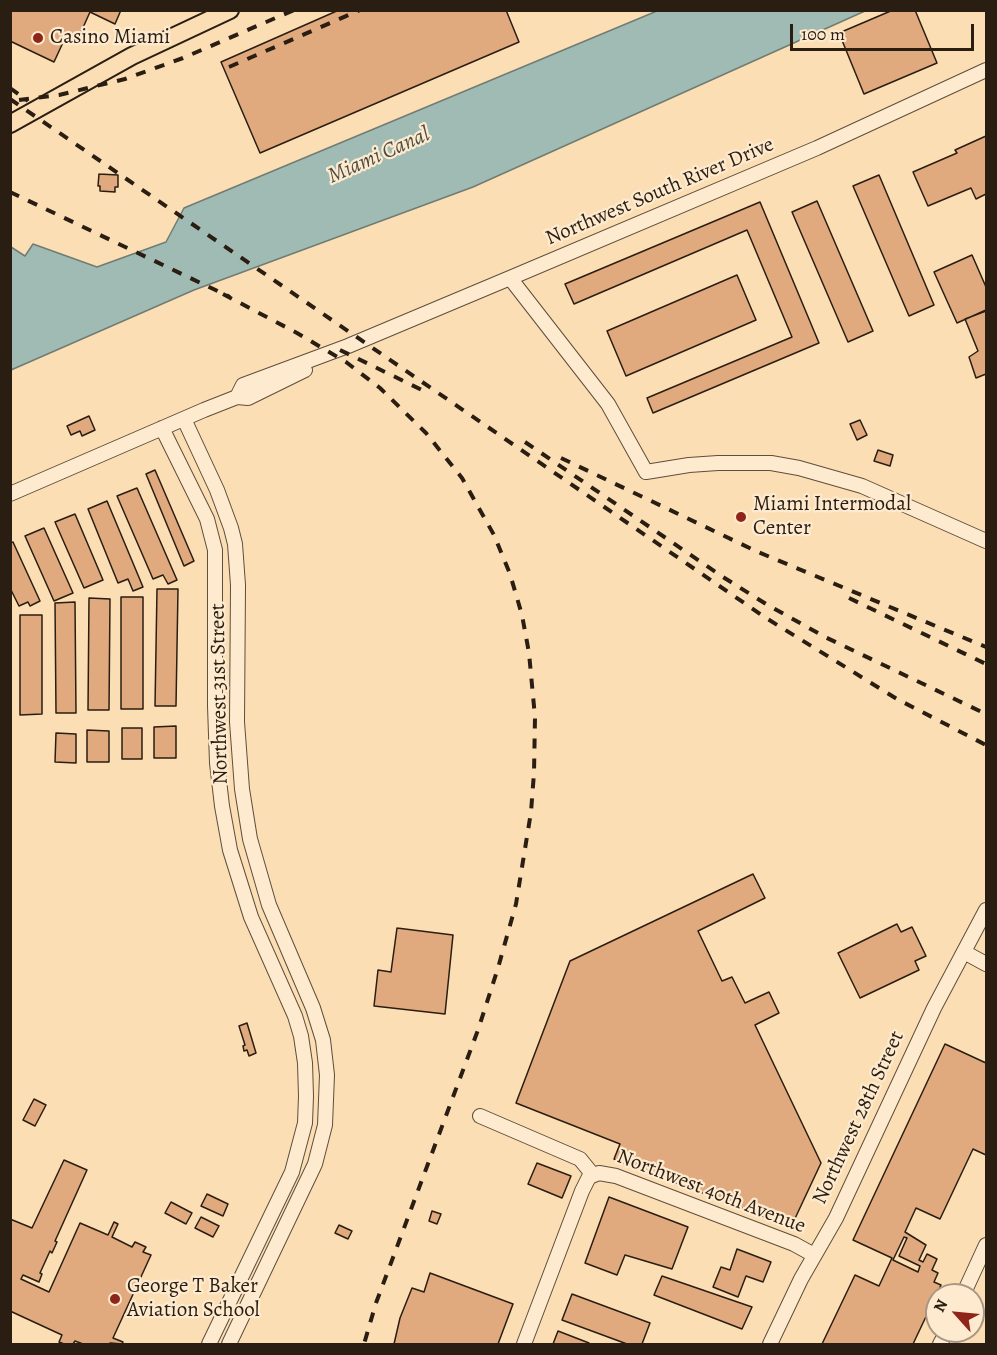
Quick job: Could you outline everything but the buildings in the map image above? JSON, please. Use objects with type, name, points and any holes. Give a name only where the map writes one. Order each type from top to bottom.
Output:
[{"type":"main road","points":[[10,124],[132,56],[230,10]]},
{"type":"street","name":"Northwest South River Drive","points":[[10,494],[237,397],[243,385],[348,346],[510,279],[817,148],[987,70]]},
{"type":"street","points":[[510,279],[608,404],[646,471],[718,463],[771,464],[799,468],[862,486],[987,541]]},
{"type":"street","name":"Northwest 31st Street","points":[[184,418],[199,447],[231,528],[237,562],[238,731],[242,789],[250,839],[262,888],[313,1008],[325,1054],[327,1075],[325,1125],[321,1146],[309,1179],[229,1344]]},
{"type":"street","name":"Northwest 31st Street","points":[[162,428],[207,519],[212,534],[216,566],[215,736],[225,828],[244,899],[295,1016],[303,1049],[306,1111],[292,1172],[209,1344]]},
{"type":"street","points":[[216,613],[238,613]]},
{"type":"street","name":"Northwest 28th Street","points":[[770,1344],[814,1255],[836,1218],[934,1008],[987,910]]},
{"type":"street","points":[[964,952],[987,964]]},
{"type":"street","name":"Northwest 40th Avenue","points":[[480,1116],[580,1159],[591,1176],[605,1172],[794,1244],[814,1255]]},
{"type":"street","points":[[524,1344],[582,1191],[591,1176]]},
{"type":"street","points":[[969,1283],[987,1245]]},
{"type":"water","name":"Miami Canal","points":[[657,11],[865,11],[473,187],[194,290],[11,370],[11,247],[25,256],[33,244],[97,267],[166,242],[184,208]]},
{"type":"railway","points":[[19,100],[59,95],[125,79],[183,58],[294,10]]},
{"type":"railway","points":[[229,67],[360,10]]},
{"type":"railway","points":[[10,88],[28,101]]},
{"type":"railway","points":[[10,99],[766,618],[897,699],[986,745]]},
{"type":"railway","points":[[10,192],[230,297]]},
{"type":"railway","points":[[223,294],[346,362],[380,388],[426,433],[462,478],[494,535],[510,574],[522,615],[529,653],[535,717],[534,773],[531,812],[516,904],[478,1030],[376,1303],[364,1344]]},
{"type":"railway","points":[[340,350],[424,391]]},
{"type":"railway","points":[[525,442],[766,604],[825,637],[986,714]]},
{"type":"railway","points":[[561,458],[758,552],[986,647]]},
{"type":"railway","points":[[849,598],[986,664]]},
{"type":"place","name":"Casino Miami","points":[[38,38]]},
{"type":"place","name":"Miami Intermodal Center","points":[[741,517]]},
{"type":"place","name":"George T Baker Aviation School","points":[[115,1299]]}]
